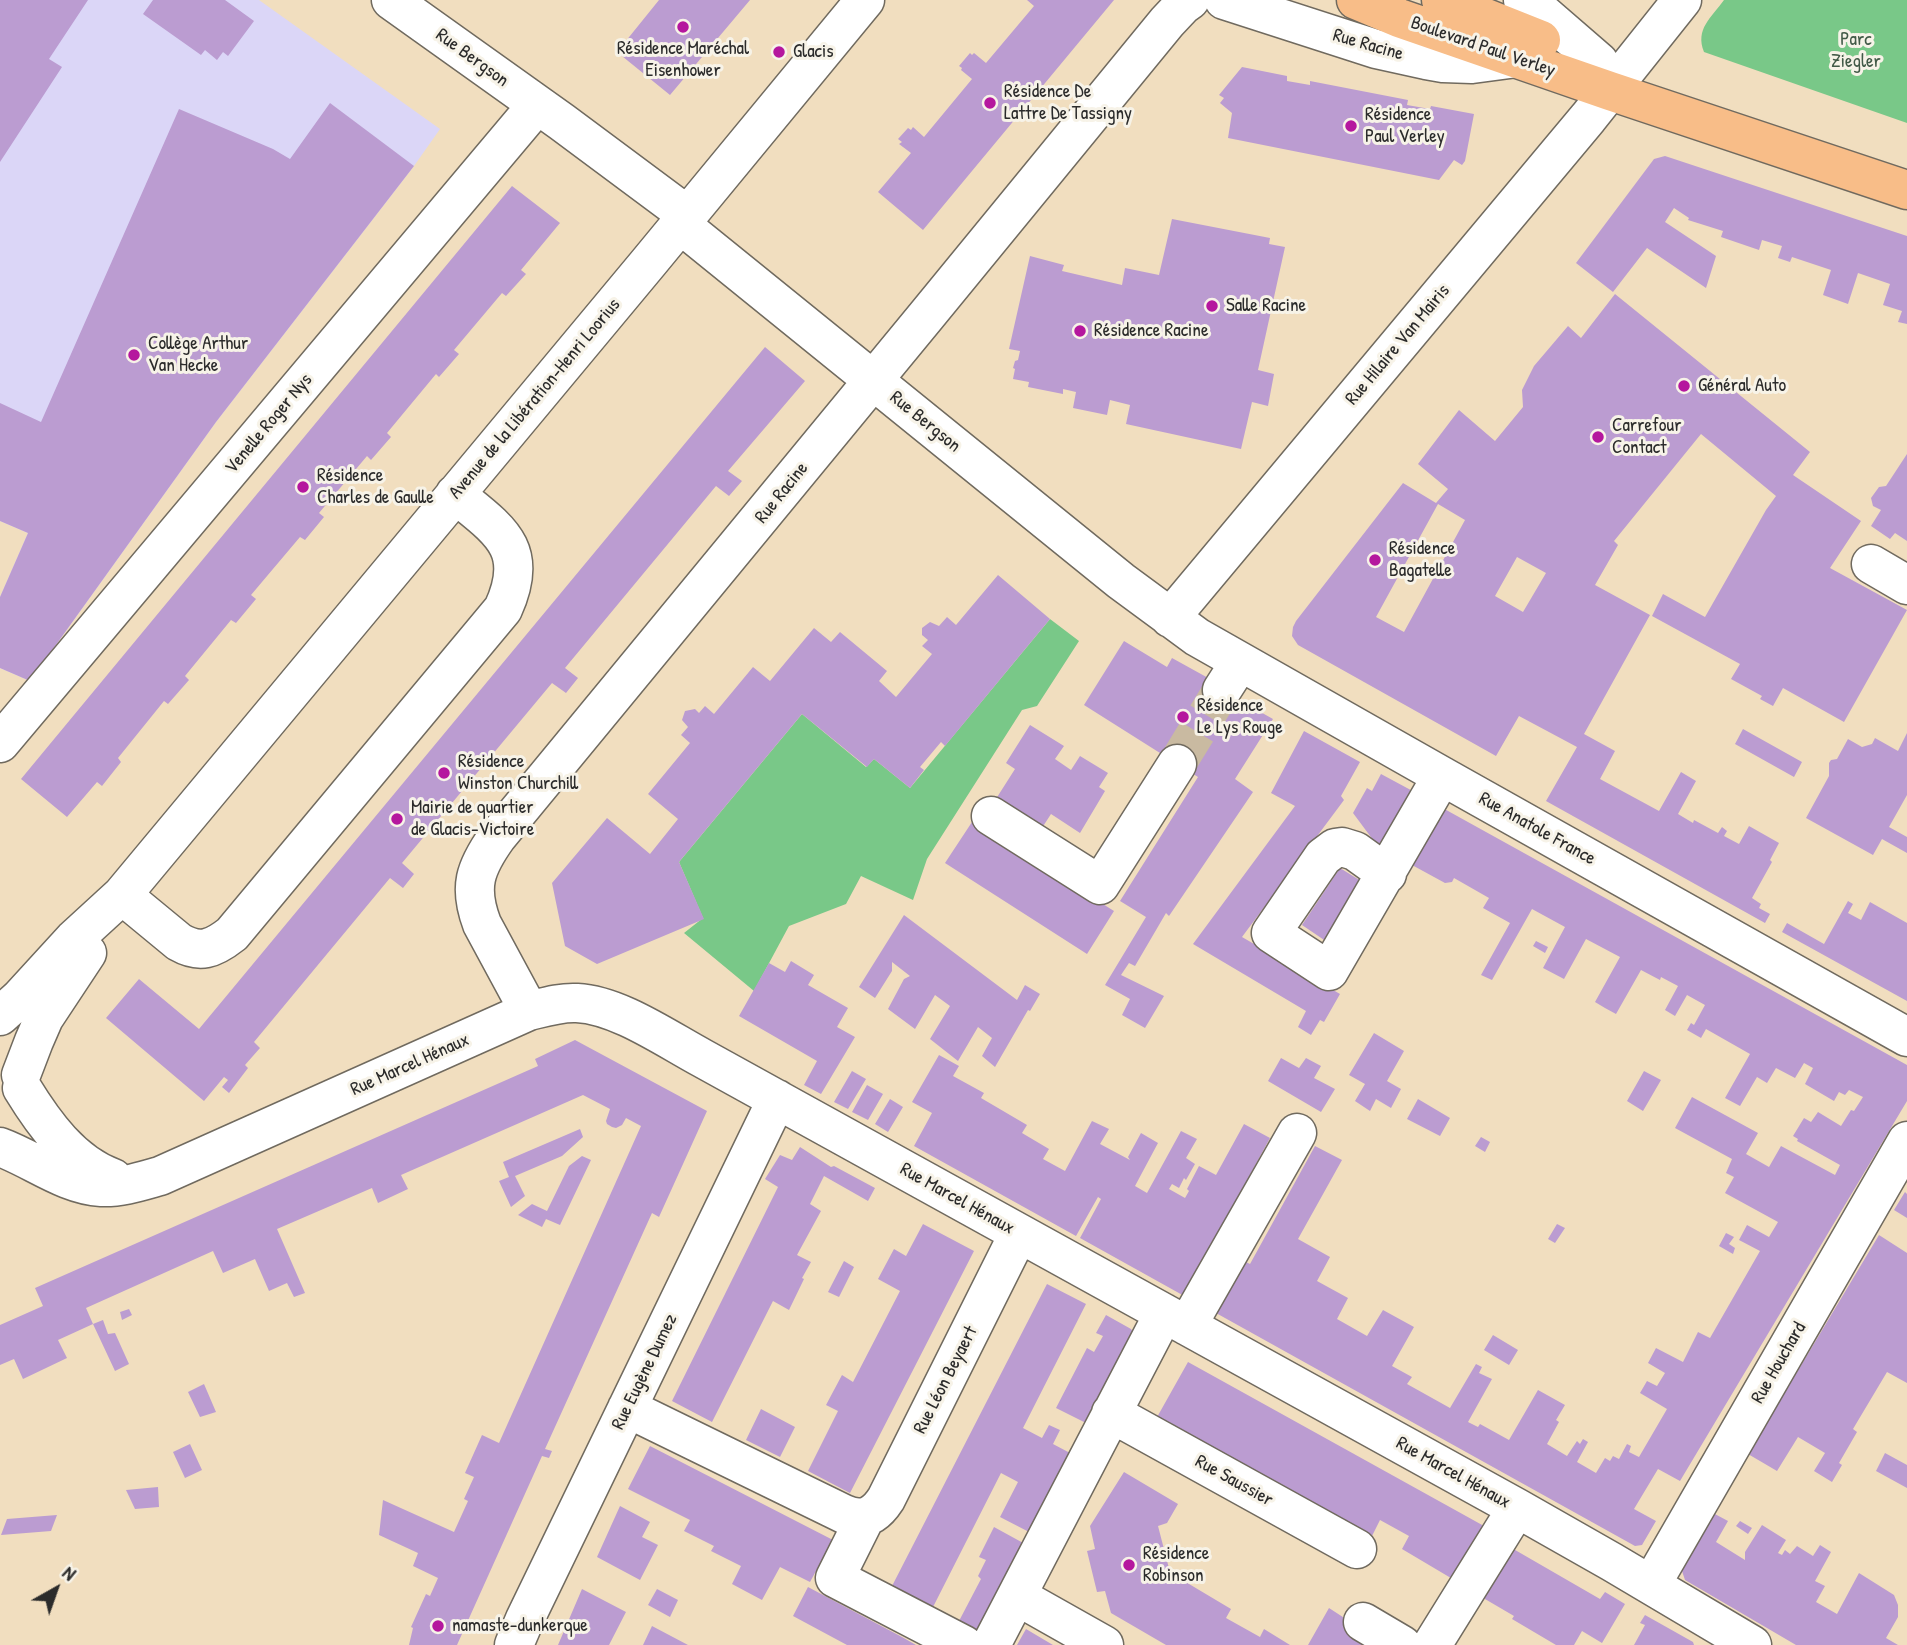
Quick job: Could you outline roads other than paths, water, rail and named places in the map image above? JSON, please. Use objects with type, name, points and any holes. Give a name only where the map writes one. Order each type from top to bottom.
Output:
[{"type":"main road","name":"Boulevard Paul Verley","points":[[1356,0],[1399,18],[1517,58],[1612,75]]},
{"type":"main road","name":"Boulevard Paul Verley","points":[[1441,0],[1612,75]]},
{"type":"main road","points":[[1612,75],[1681,92],[1907,167]]},
{"type":"main road","points":[[1612,75],[1907,190]]},
{"type":"street","name":"Rue Bergson","points":[[391,0],[537,104],[684,220],[873,380],[1170,618]]},
{"type":"street","name":"Avenue de la Libération-Henri Loorius","points":[[0,1130],[20,1103],[22,1082],[44,1018],[122,895],[865,0]]},
{"type":"street","name":"Rue Racine","points":[[529,1011],[477,911],[474,887],[479,864],[497,837],[1167,22],[1190,0]]},
{"type":"street","name":"Rue Racine","points":[[1224,0],[1366,46],[1426,61],[1472,64],[1517,58]]},
{"type":"street","name":"Boulevard Paul Verley","points":[[1523,0],[1540,11],[1612,75]]},
{"type":"street","name":"Rue Hilaire Van Mairis","points":[[1170,618],[1612,75],[1682,0]]},
{"type":"street","name":"Venelle Roger Nys","points":[[0,743],[537,104]]},
{"type":"street","points":[[122,895],[188,947],[206,949],[223,941],[232,934],[503,609],[510,594],[514,569],[507,541],[498,529],[456,494]]},
{"type":"street","points":[[1871,564],[1907,585]]},
{"type":"street","name":"Rue Anatole France","points":[[1170,618],[1198,637],[1231,676],[1442,776],[1907,1037]]},
{"type":"street","points":[[991,816],[1100,885],[1177,764]]},
{"type":"street","points":[[1387,874],[1442,776]]},
{"type":"street","name":"Avenue de la Libération-Henri Loorius","points":[[0,1016],[74,939],[122,895]]},
{"type":"street","name":"Rue Marcel Hénaux","points":[[0,1147],[87,1185],[112,1187],[132,1183],[160,1176],[529,1011],[575,1002],[593,1004],[612,1010],[777,1099],[1517,1508],[1651,1585],[1742,1643]]},
{"type":"street","points":[[0,1038],[15,1055],[22,1082],[48,1126],[79,1158],[103,1174],[132,1183]]},
{"type":"street","name":"Rue Eugène Dumez","points":[[514,1645],[777,1099]]},
{"type":"street","points":[[991,1645],[1111,1413],[1297,1133]]},
{"type":"street","name":"Rue Houchard","points":[[1651,1585],[1907,1141]]},
{"type":"street","name":"Rue Léon Beyaert","points":[[964,1645],[835,1578],[865,1518],[877,1512],[886,1499],[1019,1233]]},
{"type":"street","points":[[627,1408],[844,1514],[865,1518]]},
{"type":"street","name":"Rue Saussier","points":[[1111,1413],[1357,1549]]},
{"type":"street","points":[[1432,1645],[1517,1508]]},
{"type":"street","points":[[1017,1596],[1104,1645]]},
{"type":"street","points":[[1363,1622],[1402,1645]]},
{"type":"tunnel","points":[[1177,764],[1222,690]]},
{"type":"place","name":"Résidence Maréchal Eisenhower","points":[[683,27]]},
{"type":"place","name":"Glacis","points":[[779,52]]},
{"type":"place","name":"Résidence De Lattre De Tassigny","points":[[990,103]]},
{"type":"place","name":"Résidence Paul Verley","points":[[1351,126]]},
{"type":"place","name":"Salle Racine","points":[[1212,306]]},
{"type":"place","name":"Résidence Racine","points":[[1080,331]]},
{"type":"place","name":"Collège Arthur Van Hecke","points":[[134,355]]},
{"type":"place","name":"Général Auto","points":[[1684,386]]},
{"type":"place","name":"Carrefour Contact","points":[[1598,437]]},
{"type":"place","name":"Résidence Charles de Gaulle","points":[[303,487]]},
{"type":"place","name":"Résidence Bagatelle","points":[[1375,560]]},
{"type":"place","name":"Résidence Le Lys Rouge","points":[[1183,717]]},
{"type":"place","name":"Résidence Winston Churchill","points":[[444,773]]},
{"type":"place","name":"Mairie de quartier de Glacis-Victoire","points":[[397,819]]},
{"type":"place","name":"Résidence Robinson","points":[[1129,1565]]},
{"type":"place","name":"namaste-dunkerque","points":[[438,1626]]},
{"type":"park label","name":"Parc Ziegler","points":[[1856,51]]}]
